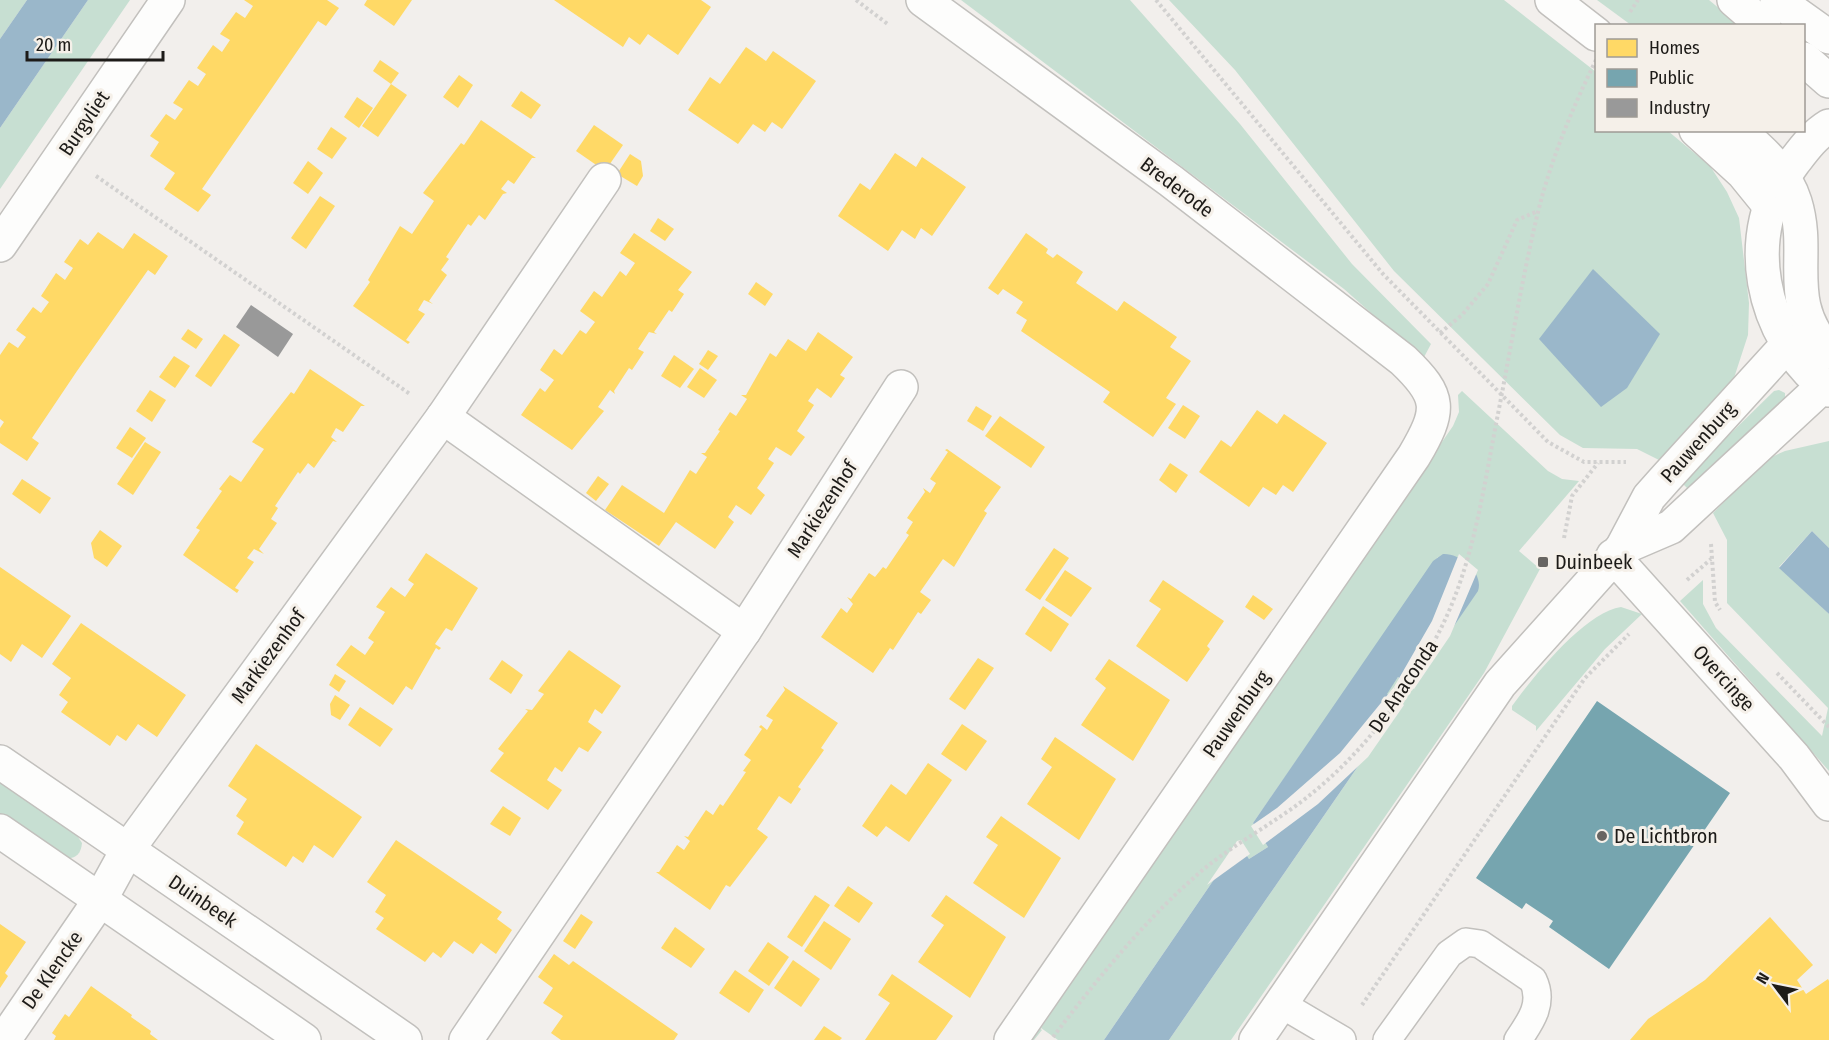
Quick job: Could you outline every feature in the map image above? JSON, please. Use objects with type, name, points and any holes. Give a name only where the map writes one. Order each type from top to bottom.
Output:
[{"type":"street","name":"Burgvliet","points":[[0,245],[168,0]]},
{"type":"street","name":"Brederode","points":[[923,0],[1180,188],[1403,360],[1425,381]]},
{"type":"street","points":[[1552,0],[1595,33]]},
{"type":"street","points":[[1734,0],[1762,24]]},
{"type":"street","points":[[1777,0],[1829,37]]},
{"type":"street","points":[[1805,61],[1829,81]]},
{"type":"street","points":[[1827,386],[1787,345],[1774,317],[1763,259],[1763,228],[1769,205],[1783,176],[1820,132],[1829,126]]},
{"type":"street","points":[[1698,132],[1743,173],[1769,205]]},
{"type":"street","points":[[1740,132],[1773,159],[1795,202],[1800,239],[1799,285],[1807,320],[1829,352]]},
{"type":"street","name":"Markiezenhof","points":[[100,900],[128,849],[443,417],[604,180]]},
{"type":"street","name":"Pauwenburg","points":[[1256,1040],[1500,684],[1618,552],[1649,498],[1787,345]]},
{"type":"street","name":"Pauwenburg","points":[[1011,1040],[1414,456],[1428,432],[1435,406],[1425,381]]},
{"type":"street","name":"Pauwenburg","points":[[1618,552],[1671,527],[1827,386]]},
{"type":"street","name":"Markiezenhof","points":[[466,1040],[744,631],[901,387]]},
{"type":"street","points":[[443,417],[744,631]]},
{"type":"street","name":"Overcinge","points":[[1618,552],[1659,604],[1794,757],[1829,804]]},
{"type":"street","name":"Duinbeek","points":[[0,762],[405,1040]]},
{"type":"street","points":[[0,831],[304,1040]]},
{"type":"street","name":"De Klencke","points":[[4,1040],[100,900]]},
{"type":"lane","points":[[1387,1040],[1449,954],[1466,942],[1480,944],[1533,981],[1538,1002],[1531,1022],[1518,1040]]},
{"type":"lane","points":[[1281,1004],[1340,1039]]},
{"type":"path","points":[[1156,0],[1383,274],[1548,442]]},
{"type":"path","name":"De Anaconda","points":[[1053,1036],[1096,980],[1156,914],[1198,875],[1303,801],[1348,762],[1405,690],[1432,645],[1465,571],[1480,508],[1538,211],[1566,125],[1595,62]]},
{"type":"path","points":[[63,153],[443,417]]},
{"type":"path","points":[[1440,333],[1462,315],[1488,284],[1517,220],[1538,211]]},
{"type":"path","points":[[1564,538],[1572,496],[1598,463]]},
{"type":"path","points":[[1340,1039],[1585,678],[1659,604],[1712,559],[1715,602]]},
{"type":"green space","points":[[0,0],[27,0],[0,39]]},
{"type":"green space","points":[[88,0],[130,0],[0,189],[0,128]]},
{"type":"green space","points":[[961,0],[1130,0],[1240,124],[1352,264],[1431,344],[1423,359],[1344,289]]},
{"type":"green space","points":[[1169,0],[1504,0],[1595,71],[1595,132],[1669,132],[1710,166],[1727,192],[1739,218],[1749,303],[1748,335],[1733,381],[1663,462],[1637,449],[1583,448],[1560,435],[1394,271],[1235,70]]},
{"type":"green space","points":[[1597,0],[1709,0],[1738,24],[1630,24]]},
{"type":"green space","points":[[1779,390],[1785,393],[1785,399],[1691,492],[1681,482],[1774,391]]},
{"type":"green space","points":[[1462,391],[1548,471],[1562,479],[1579,481],[1519,551],[1540,569],[1484,673],[1231,1040],[1169,1040],[1401,704],[1386,694],[1398,677],[1412,686],[1438,557],[1253,823],[1268,847],[1249,859],[1239,843],[1104,1040],[1058,1040],[1041,1028],[1078,972],[1039,1028],[1042,1030],[1034,1040],[1030,1040],[1453,426],[1459,412],[1458,395]]},
{"type":"green space","points":[[1829,441],[1829,548],[1812,531],[1779,567],[1829,614],[1829,771],[1680,601],[1703,580],[1703,604],[1716,628],[1822,736],[1828,708],[1727,603],[1727,540],[1713,513],[1767,459],[1785,451]]},
{"type":"green space","points":[[1621,607],[1642,614],[1605,649],[1536,731],[1536,726],[1512,710],[1512,706],[1546,663],[1576,633],[1592,620]]},
{"type":"green space","points":[[0,781],[76,834],[82,843],[77,855],[65,858],[0,814]]},
{"type":"water","points":[[27,0],[88,0],[0,128],[0,39]]},
{"type":"water","points":[[1593,269],[1660,334],[1627,388],[1601,407],[1539,339]]},
{"type":"water","points":[[1812,531],[1829,548],[1829,614],[1779,568]]},
{"type":"water","points":[[1443,554],[1457,557],[1470,565],[1478,577],[1478,591],[1412,687],[1398,677],[1387,694],[1401,704],[1169,1040],[1104,1040],[1239,843],[1249,859],[1268,847],[1253,823],[1433,561]]},
{"type":"pier","points":[[1459,554],[1478,570],[1450,636],[1414,689],[1399,681],[1391,693],[1404,705],[1368,757],[1318,804],[1263,845],[1251,826],[1277,808],[1340,753],[1394,687],[1432,621]]},
{"type":"pier","points":[[1241,840],[1250,854],[1207,885],[1237,841]]},
{"type":"building: Homes","points":[[244,0],[327,0],[339,8],[326,26],[318,21],[202,189],[211,195],[198,212],[164,189],[175,173],[150,156],[159,142],[150,136],[166,114],[175,120],[183,109],[173,103],[189,80],[198,86],[206,74],[197,68],[213,45],[222,52],[230,40],[220,34],[236,12],[245,18],[253,6]]},
{"type":"building: Homes","points":[[367,0],[412,0],[394,26],[364,5]]},
{"type":"building: Homes","points":[[554,0],[701,0],[711,7],[678,55],[648,34],[640,45],[629,37],[623,47]]},
{"type":"building: Homes","points":[[746,47],[766,61],[773,51],[816,81],[782,129],[772,122],[765,132],[753,124],[738,144],[688,110],[710,77],[720,84]]},
{"type":"building: Homes","points":[[380,60],[399,73],[391,84],[373,71]]},
{"type":"building: Homes","points":[[459,75],[473,85],[458,108],[443,97]]},
{"type":"building: Homes","points":[[391,84],[407,95],[378,137],[362,126]]},
{"type":"building: Homes","points":[[521,91],[541,105],[531,119],[511,106]]},
{"type":"building: Homes","points":[[357,97],[373,108],[359,128],[344,117]]},
{"type":"building: Homes","points":[[481,120],[536,158],[532,158],[514,184],[508,180],[501,189],[507,193],[503,194],[485,220],[479,215],[471,226],[468,224],[446,257],[449,259],[441,270],[447,275],[429,301],[433,304],[424,300],[418,310],[425,314],[406,340],[410,342],[408,344],[353,306],[370,282],[368,280],[400,226],[412,234],[434,201],[423,193],[461,143],[464,145]]},
{"type":"building: Homes","points":[[594,125],[623,145],[605,171],[576,151]]},
{"type":"building: Homes","points":[[331,127],[347,138],[332,159],[317,149]]},
{"type":"building: Homes","points":[[895,153],[916,167],[922,157],[966,187],[932,236],[921,228],[915,239],[902,230],[888,251],[838,216],[860,183],[870,190]]},
{"type":"building: Homes","points":[[630,154],[641,161],[643,176],[637,186],[617,174]]},
{"type":"building: Homes","points":[[308,161],[323,173],[308,194],[293,183]]},
{"type":"building: Homes","points":[[320,196],[335,206],[306,249],[291,238]]},
{"type":"building: Homes","points":[[658,218],[674,229],[665,241],[650,231]]},
{"type":"building: Homes","points":[[98,232],[123,249],[134,233],[168,256],[155,275],[148,270],[77,371],[32,438],[39,443],[27,461],[0,443],[0,428],[4,422],[0,419],[0,355],[9,342],[18,348],[26,337],[16,330],[33,307],[41,313],[49,302],[41,296],[56,273],[65,280],[73,268],[64,262],[80,239],[88,245]]},
{"type":"building: Homes","points":[[634,233],[692,272],[678,290],[684,294],[672,312],[669,310],[654,332],[657,334],[649,332],[638,349],[644,352],[632,370],[629,368],[614,391],[615,394],[610,390],[598,407],[604,411],[572,450],[521,415],[540,388],[545,392],[554,380],[540,370],[554,349],[562,355],[580,330],[586,334],[595,322],[580,311],[594,291],[602,297],[620,271],[626,276],[635,263],[620,253]]},
{"type":"building: Homes","points":[[1026,233],[1048,249],[1046,253],[1053,258],[1057,254],[1083,272],[1076,283],[1117,311],[1124,301],[1177,337],[1170,347],[1191,361],[1166,398],[1176,404],[1153,437],[1103,402],[1110,392],[1021,331],[1027,320],[1016,313],[1023,302],[1003,289],[998,295],[988,288]]},
{"type":"building: Homes","points":[[756,282],[773,294],[765,306],[748,294]]},
{"type":"building: Homes","points":[[188,329],[203,339],[196,349],[181,339]]},
{"type":"building: Homes","points":[[818,332],[853,357],[840,375],[845,378],[831,398],[817,388],[808,401],[814,405],[797,431],[805,437],[791,456],[776,447],[768,459],[774,463],[757,488],[765,495],[751,515],[736,505],[728,517],[734,522],[715,549],[676,522],[659,546],[605,510],[622,485],[664,513],[690,470],[696,474],[707,457],[701,453],[705,453],[730,412],[736,416],[747,399],[741,395],[746,395],[770,353],[776,357],[788,339],[806,351]]},
{"type":"building: Homes","points":[[224,334],[240,345],[211,387],[195,376]]},
{"type":"building: Homes","points":[[708,350],[718,356],[708,370],[699,364]]},
{"type":"building: Homes","points":[[674,355],[694,369],[680,388],[661,376]]},
{"type":"building: Homes","points":[[174,356],[190,366],[175,388],[159,377]]},
{"type":"building: Homes","points":[[700,368],[717,380],[704,398],[687,387]]},
{"type":"building: Homes","points":[[310,369],[365,406],[361,406],[343,432],[336,428],[331,437],[337,442],[333,441],[314,468],[308,463],[300,474],[298,472],[275,506],[278,508],[271,519],[277,523],[259,549],[264,554],[254,549],[247,558],[254,562],[235,588],[239,590],[237,593],[183,555],[200,530],[196,528],[222,491],[219,489],[230,475],[241,482],[264,449],[252,442],[291,392],[294,394]]},
{"type":"building: Homes","points":[[150,390],[166,400],[152,422],[136,411]]},
{"type":"building: Homes","points":[[1183,405],[1200,416],[1185,439],[1168,428]]},
{"type":"building: Homes","points":[[976,406],[992,416],[983,431],[967,421]]},
{"type":"building: Homes","points":[[1257,410],[1277,424],[1284,414],[1327,443],[1293,492],[1283,485],[1276,495],[1263,487],[1249,507],[1199,472],[1221,440],[1231,447]]},
{"type":"building: Homes","points":[[1000,416],[1045,447],[1031,468],[985,436]]},
{"type":"building: Homes","points":[[130,427],[146,438],[132,458],[116,448]]},
{"type":"building: Homes","points":[[145,442],[161,452],[133,495],[117,484]]},
{"type":"building: Homes","points":[[947,449],[1001,487],[984,511],[987,513],[954,567],[943,559],[920,592],[931,600],[921,614],[918,612],[893,650],[890,648],[873,673],[821,637],[841,608],[847,613],[853,604],[847,597],[851,599],[869,573],[875,577],[883,567],[886,569],[909,535],[906,533],[913,522],[907,518],[925,492],[923,488],[930,493],[936,483],[930,479],[948,452],[945,450]]},
{"type":"building: Homes","points":[[1170,463],[1188,475],[1176,493],[1159,480]]},
{"type":"building: Homes","points":[[598,476],[609,484],[596,501],[586,493]]},
{"type":"building: Homes","points":[[22,479],[51,498],[40,514],[12,494]]},
{"type":"building: Homes","points":[[100,530],[122,546],[107,567],[94,558],[91,543]]},
{"type":"building: Homes","points":[[1054,548],[1069,558],[1040,600],[1025,590]]},
{"type":"building: Homes","points":[[426,553],[478,588],[452,631],[446,628],[435,644],[441,648],[439,650],[436,648],[412,690],[406,686],[393,705],[336,665],[351,645],[365,655],[374,642],[368,638],[385,612],[376,607],[391,587],[405,597],[414,584],[408,580]]},
{"type":"building: Homes","points":[[0,567],[71,616],[42,658],[22,644],[11,662],[0,654]]},
{"type":"building: Homes","points":[[1065,570],[1092,588],[1071,617],[1045,600]]},
{"type":"building: Homes","points":[[1163,580],[1224,621],[1207,646],[1210,649],[1187,682],[1136,646],[1161,609],[1149,601]]},
{"type":"building: Homes","points":[[1253,595],[1273,609],[1264,620],[1245,607]]},
{"type":"building: Homes","points":[[1043,606],[1069,624],[1051,652],[1025,634]]},
{"type":"building: Homes","points":[[81,623],[186,695],[157,737],[138,724],[126,741],[117,735],[110,746],[61,712],[68,702],[59,695],[71,678],[52,664]]},
{"type":"building: Homes","points":[[569,650],[621,686],[602,714],[595,709],[588,722],[602,732],[588,752],[579,747],[562,772],[555,767],[547,780],[562,790],[548,810],[490,771],[504,753],[498,749],[528,711],[525,709],[532,710],[544,694],[538,691]]},
{"type":"building: Homes","points":[[978,658],[994,668],[965,710],[949,699]]},
{"type":"building: Homes","points":[[1109,659],[1170,700],[1133,761],[1081,725],[1106,688],[1095,679]]},
{"type":"building: Homes","points":[[502,660],[523,675],[511,694],[489,679]]},
{"type":"building: Homes","points":[[335,674],[346,681],[339,692],[329,685]]},
{"type":"building: Homes","points":[[783,686],[838,723],[821,748],[824,750],[798,787],[801,789],[791,804],[779,796],[757,829],[768,837],[730,887],[726,885],[710,910],[656,872],[659,872],[677,845],[684,850],[690,841],[684,836],[688,837],[706,810],[713,815],[720,804],[723,806],[746,772],[743,771],[751,760],[744,755],[762,729],[759,727],[761,725],[767,730],[773,720],[766,716],[785,690]]},
{"type":"building: Homes","points":[[335,695],[350,705],[340,720],[331,715],[330,704]]},
{"type":"building: Homes","points":[[360,707],[393,729],[380,747],[348,725]]},
{"type":"building: Homes","points":[[962,724],[987,741],[966,771],[941,754]]},
{"type":"building: Homes","points":[[1055,737],[1116,779],[1079,840],[1027,804],[1052,767],[1041,759]]},
{"type":"building: Homes","points":[[256,744],[362,817],[333,858],[314,845],[303,863],[293,856],[286,867],[237,834],[244,822],[236,816],[247,799],[228,786]]},
{"type":"building: Homes","points":[[928,763],[952,780],[909,842],[886,826],[877,837],[862,826],[891,784],[906,795]]},
{"type":"building: Homes","points":[[503,806],[521,818],[510,836],[490,824]]},
{"type":"building: Homes","points":[[1001,816],[1061,858],[1024,918],[973,883],[998,845],[986,837]]},
{"type":"building: Homes","points":[[396,840],[502,912],[497,919],[512,930],[496,954],[481,943],[473,954],[454,941],[441,958],[433,952],[425,962],[376,929],[384,918],[375,912],[386,895],[367,882]]},
{"type":"building: Homes","points":[[848,886],[873,903],[859,923],[834,906]]},
{"type":"building: Homes","points":[[815,895],[830,905],[802,947],[787,937]]},
{"type":"building: Homes","points":[[946,895],[1006,937],[970,998],[918,962],[944,925],[931,916]]},
{"type":"building: Homes","points":[[581,914],[593,922],[575,949],[563,941]]},
{"type":"building: Homes","points":[[1770,917],[1813,965],[1797,980],[1806,994],[1828,979],[1829,981],[1829,1040],[1630,1040],[1648,1019],[1705,980]]},
{"type":"building: Homes","points":[[824,921],[851,939],[831,970],[804,951]]},
{"type":"building: Homes","points":[[0,924],[26,942],[5,973],[8,976],[0,988]]},
{"type":"building: Homes","points":[[675,927],[705,949],[691,968],[661,948]]},
{"type":"building: Homes","points":[[768,942],[789,957],[769,986],[748,971]]},
{"type":"building: Homes","points":[[554,954],[569,965],[573,961],[678,1034],[674,1040],[561,1040],[551,1033],[563,1016],[543,1003],[553,988],[538,977]]},
{"type":"building: Homes","points":[[793,960],[820,979],[801,1007],[774,988]]},
{"type":"building: Homes","points":[[735,970],[764,990],[749,1013],[719,993]]},
{"type":"building: Homes","points":[[892,974],[953,1016],[936,1040],[865,1040],[890,1003],[878,995]]},
{"type":"building: Homes","points":[[91,986],[132,1015],[131,1017],[151,1031],[150,1034],[158,1040],[54,1040],[56,1036],[52,1033],[65,1014],[69,1017]]},
{"type":"building: Homes","points":[[824,1026],[842,1038],[840,1040],[814,1040]]},
{"type":"building: Public","name":"De Lichtbron","points":[[1597,701],[1730,793],[1609,969],[1549,927],[1553,921],[1526,903],[1522,909],[1476,878]]},
{"type":"building: Industry","points":[[251,305],[293,334],[278,357],[236,327]]},
{"type":"place","name":"Duinbeek","points":[[1543,562]]},
{"type":"place","name":"De Lichtbron","points":[[1602,836]]}]
